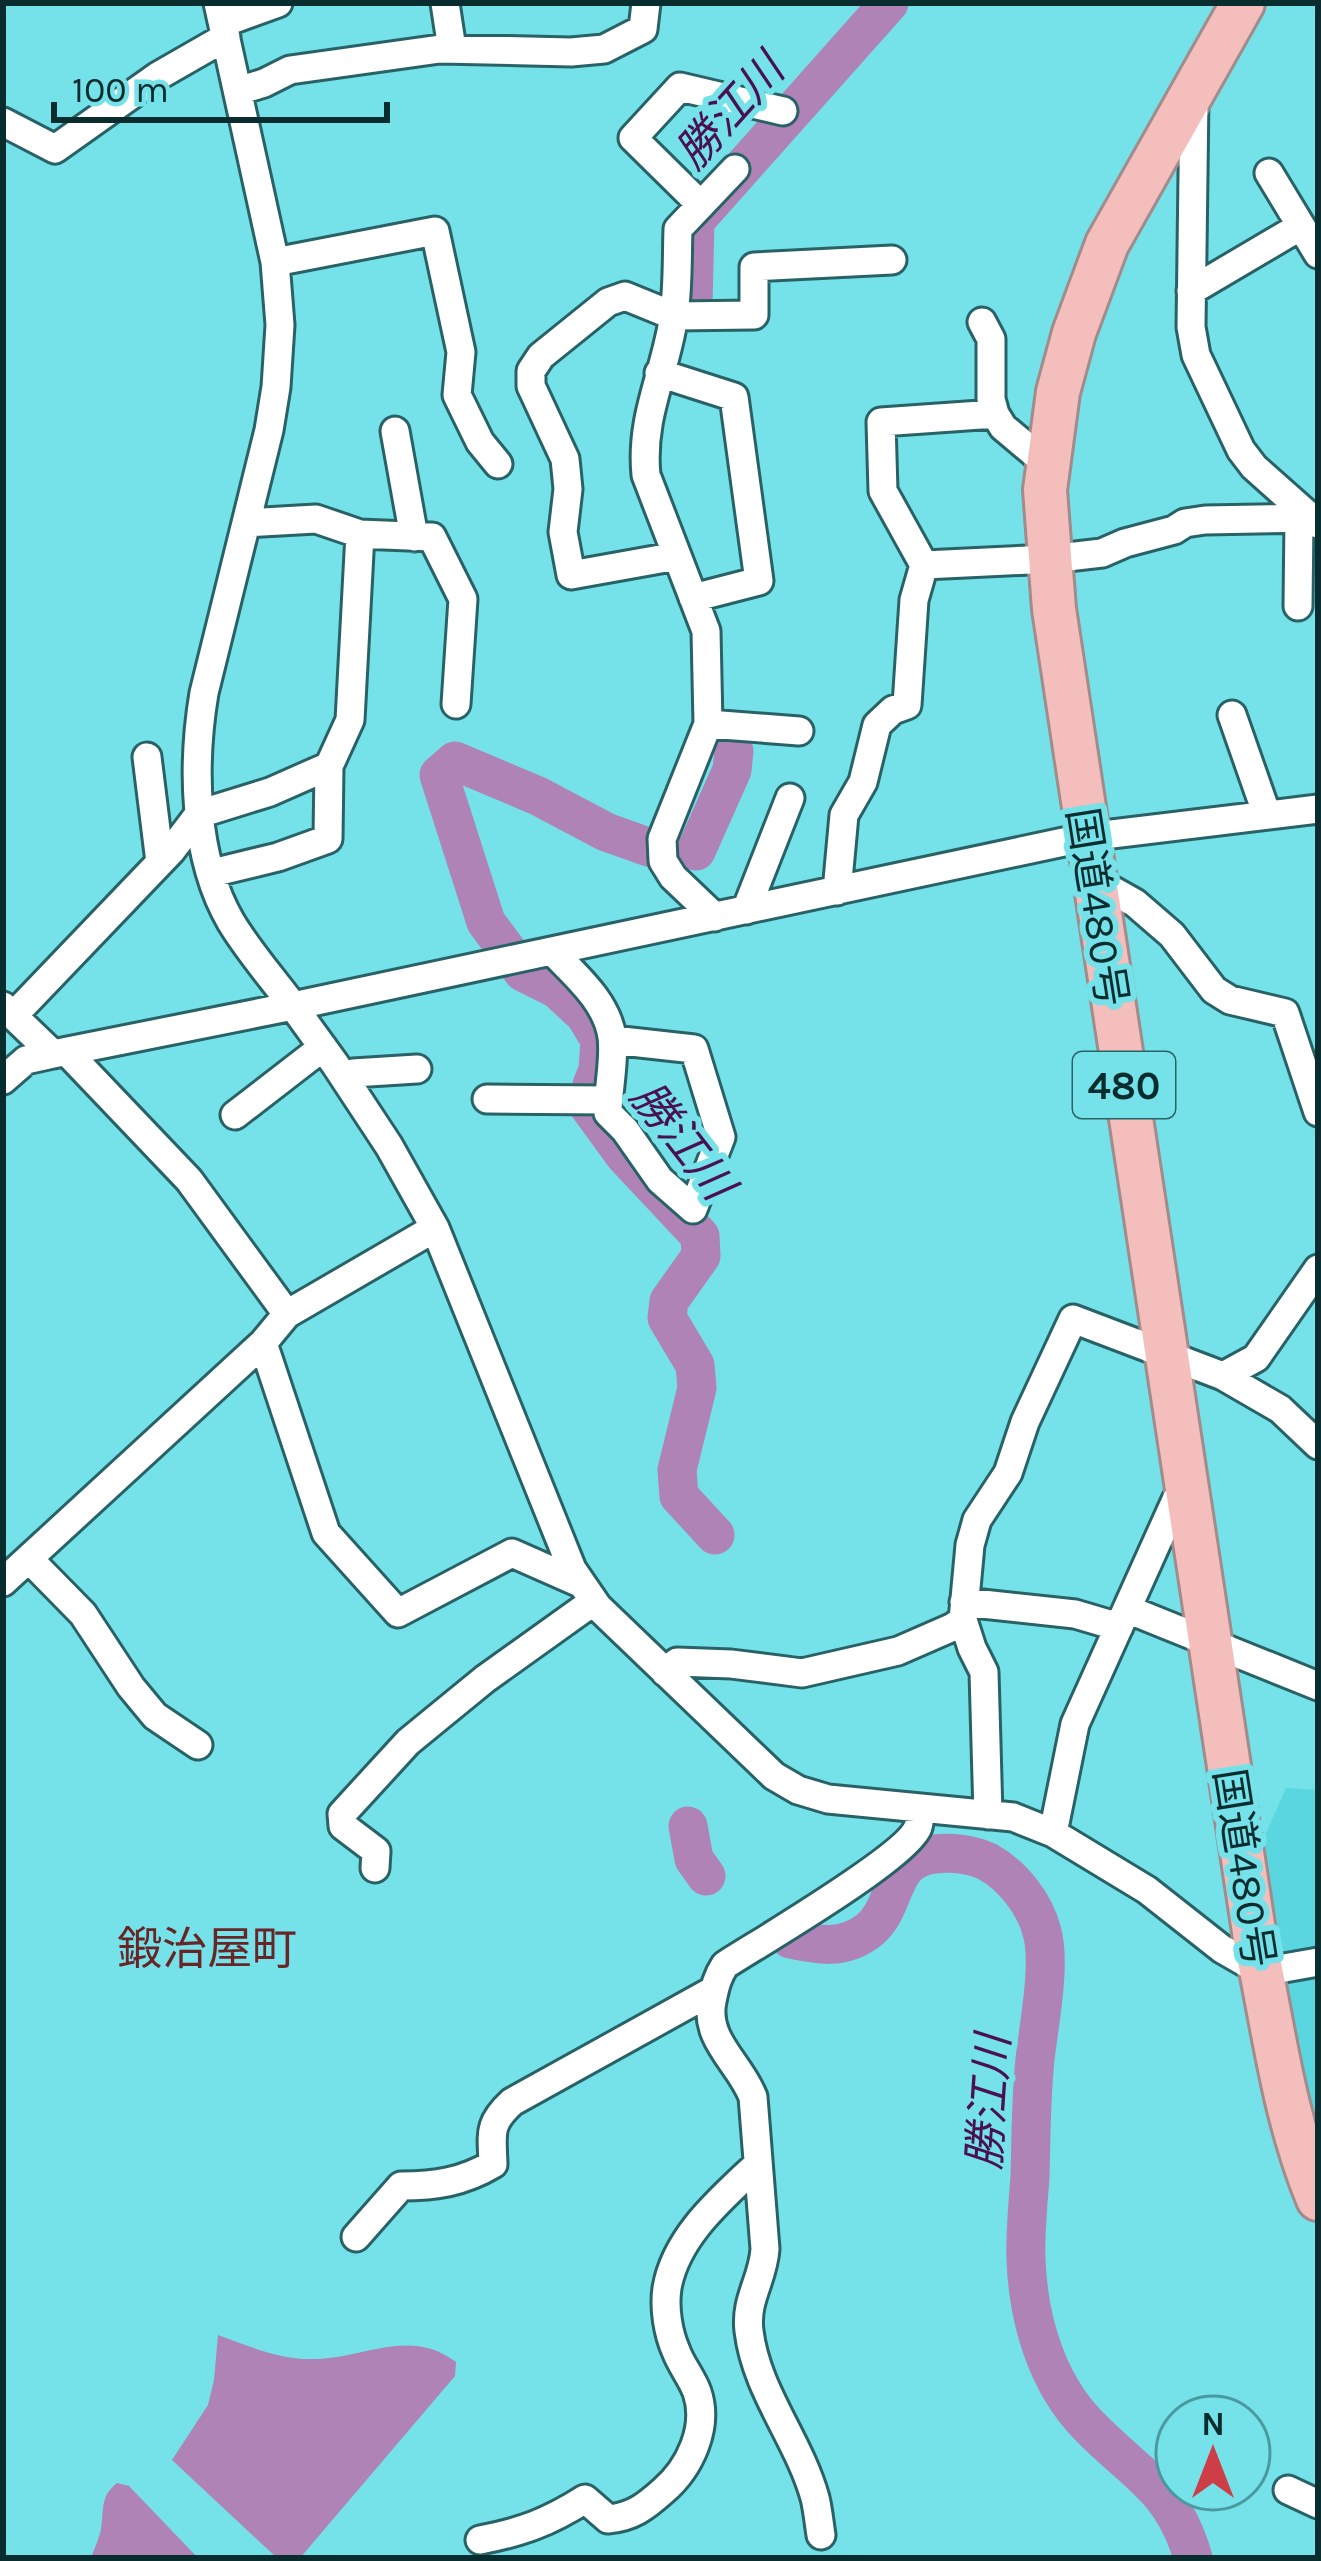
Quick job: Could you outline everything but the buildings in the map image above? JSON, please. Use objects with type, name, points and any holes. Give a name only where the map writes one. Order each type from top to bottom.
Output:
[{"type":"highway","name":"国道480号","points":[[1243,3],[1107,244],[1074,332],[1058,392],[1045,490],[1054,609],[1209,1644],[1276,2061],[1289,2116],[1318,2198]]},
{"type":"street","points":[[3,122],[56,149],[158,76],[222,21],[278,3]]},
{"type":"street","points":[[445,3],[452,50]]},
{"type":"street","points":[[238,91],[290,70],[334,62],[452,50],[604,49],[643,28],[646,3]]},
{"type":"street","points":[[222,21],[274,262],[280,326],[269,430],[198,730],[199,814],[212,873],[230,921],[345,1078],[435,1228],[572,1569],[588,1593],[665,1672],[774,1776],[798,1790],[828,1799],[1013,1817],[1053,1834],[1148,1890],[1222,1949],[1262,1972],[1318,1962]]},
{"type":"street","points":[[701,205],[633,138],[680,87],[783,111]]},
{"type":"street","points":[[1193,88],[1191,327],[1196,355],[1241,450],[1311,519]]},
{"type":"street","points":[[715,916],[673,877],[663,861],[662,839],[708,724],[706,631],[646,475],[644,448],[674,316],[678,229],[734,169]]},
{"type":"street","points":[[1269,173],[1318,254]]},
{"type":"street","points":[[1191,291],[1301,226]]},
{"type":"street","points":[[274,262],[435,231],[461,352],[457,395],[480,442],[498,464]]},
{"type":"street","points":[[677,556],[571,575],[563,532],[568,489],[565,458],[531,386],[531,371],[541,356],[608,302],[625,296],[674,316],[754,315],[754,267],[892,260]]},
{"type":"street","points":[[982,322],[991,339],[995,414],[1003,428],[1047,464]]},
{"type":"street","points":[[659,373],[734,398],[759,581],[693,598]]},
{"type":"street","points":[[837,891],[844,815],[863,782],[877,724],[907,705],[914,600],[924,565],[883,491],[881,422],[995,414]]},
{"type":"street","points":[[395,431],[414,537]]},
{"type":"street","points":[[246,523],[316,519],[360,534],[432,538],[464,598],[456,704]]},
{"type":"street","points":[[924,565],[1102,553],[1185,523],[1311,519]]},
{"type":"street","points":[[1298,606],[1311,519]]},
{"type":"street","points":[[212,873],[328,839],[329,766],[350,720],[360,534]]},
{"type":"street","points":[[1232,715],[1267,815]]},
{"type":"street","points":[[708,724],[799,731]]},
{"type":"street","points":[[147,757],[160,862]]},
{"type":"street","points":[[287,1314],[189,1180],[60,1053],[8,1011],[160,862],[199,814],[270,792],[329,766]]},
{"type":"street","points":[[746,910],[790,798]]},
{"type":"street","points":[[3,1080],[26,1060],[1087,837],[1318,809]]},
{"type":"street","points":[[1094,880],[1135,903],[1172,935],[1214,990],[1230,1000],[1285,1012],[1318,1112]]},
{"type":"street","points":[[529,957],[595,997],[608,1022],[613,1040],[598,1100]]},
{"type":"street","points":[[598,1100],[660,1180],[693,1209],[721,1137],[694,1048],[613,1040]]},
{"type":"street","points":[[235,1115],[323,1047]]},
{"type":"street","points":[[345,1078],[353,1073],[417,1069]]},
{"type":"street","points":[[487,1099],[598,1100]]},
{"type":"street","points":[[3,1582],[263,1343],[287,1314],[435,1228]]},
{"type":"street","points":[[1223,1376],[1256,1358],[1318,1269]]},
{"type":"street","points":[[988,1815],[984,1672],[963,1611],[970,1545],[977,1520],[1008,1473],[1025,1422],[1073,1319],[1223,1376],[1280,1409],[1318,1445]]},
{"type":"street","points":[[263,1343],[326,1533],[398,1613],[512,1553],[588,1593]]},
{"type":"street","points":[[1053,1834],[1075,1724],[1176,1500],[1186,1497]]},
{"type":"street","points":[[30,1560],[83,1614],[155,1716],[198,1745]]},
{"type":"street","points":[[375,1868],[376,1851],[344,1826],[342,1814],[409,1742],[588,1593]]},
{"type":"street","points":[[963,1611],[1123,1618],[1209,1644],[1318,1686]]},
{"type":"street","points":[[665,1672],[677,1662],[802,1673],[898,1651],[953,1627],[963,1611]]},
{"type":"street","points":[[821,2535],[815,2496],[759,2371],[749,2335],[748,2306],[764,2267],[753,2097],[712,2031],[710,2012],[717,1977],[725,1965],[896,1853],[918,1829],[920,1808]]},
{"type":"street","points":[[356,2237],[400,2186],[453,2182],[493,2164],[497,2116],[512,2102],[714,1990]]},
{"type":"street","points":[[475,2541],[523,2532],[585,2499],[608,2519],[628,2517],[677,2479],[697,2440],[700,2418],[698,2393],[668,2324],[666,2294],[672,2265],[715,2204],[758,2164]]},
{"type":"street","points":[[1288,2490],[1318,2504]]},
{"type":"shaded area","points":[[1286,1788],[1318,1790],[1318,2156],[1258,1851]]},
{"type":"shaded area","points":[[218,2335],[298,2358],[420,2346],[456,2362],[455,2376],[300,2558],[277,2558],[172,2460],[208,2405]]},
{"type":"shaded area","points":[[117,2483],[129,2486],[198,2558],[91,2558],[105,2498]]},
{"type":"waterway","name":"勝江川","points":[[693,304],[695,221],[889,3]]},
{"type":"waterway","name":"勝江川","points":[[696,851],[732,770],[734,751]]},
{"type":"waterway","name":"勝江川","points":[[651,848],[606,832],[538,796],[455,761],[439,775],[486,922],[523,972],[557,989],[585,1015],[600,1040],[590,1108],[625,1156],[700,1236],[701,1256],[669,1301],[667,1318],[695,1365],[697,1388],[677,1470],[679,1496],[715,1535]]},
{"type":"waterway","name":"勝江川","points":[[688,1826],[694,1859],[706,1876]]},
{"type":"waterway","name":"勝江川","points":[[790,1939],[830,1944],[859,1937],[878,1921],[908,1865],[934,1854],[961,1854],[988,1862],[1028,1901],[1042,1932],[1045,1960],[1026,2239],[1035,2326],[1050,2369],[1073,2408],[1151,2483],[1175,2514],[1193,2558]]},
{"type":"district","name":"鍛治屋町","points":[[207,1948]]}]
